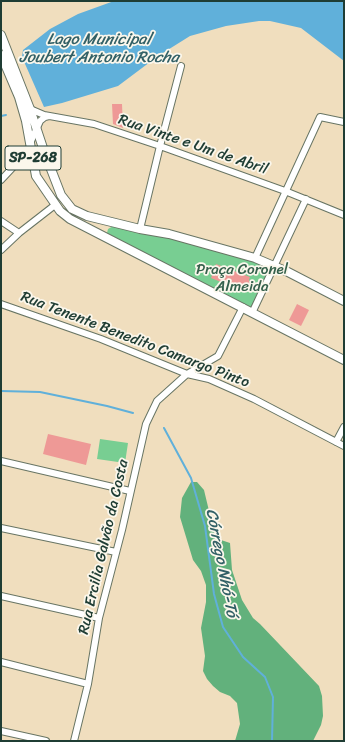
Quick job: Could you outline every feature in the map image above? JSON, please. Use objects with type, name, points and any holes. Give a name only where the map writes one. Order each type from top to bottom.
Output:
[{"type":"main road","name":"SP-268","points":[[1,35],[61,195],[72,209],[87,216],[140,229],[169,234],[255,258],[275,266],[344,301]]},
{"type":"main road","name":"SP-268","points":[[1,55],[19,97],[31,141],[36,176],[60,211],[70,219],[344,360]]},
{"type":"main road","points":[[34,158],[40,157],[48,161]]},
{"type":"street","points":[[140,229],[181,66]]},
{"type":"street","name":"Rua Vinte e Um de Abril","points":[[30,109],[44,115],[94,124],[160,146],[285,191],[344,215]]},
{"type":"street","points":[[31,141],[40,121],[51,116]]},
{"type":"street","points":[[255,258],[320,118],[344,122]]},
{"type":"street","points":[[1,180],[16,164],[34,158]]},
{"type":"street","points":[[252,313],[306,200]]},
{"type":"street","points":[[1,250],[19,233],[55,205]]},
{"type":"street","points":[[1,221],[19,233]]},
{"type":"street","name":"Rua Tenente Benedito Camargo Pinto","points":[[1,304],[101,339],[187,374],[209,379],[254,399],[344,446]]},
{"type":"street","name":"Rua Ercilia Galvão da Costa","points":[[74,741],[88,684],[99,618],[122,530],[146,424],[157,401],[187,374],[218,356],[242,307]]},
{"type":"street","points":[[336,442],[344,427]]},
{"type":"street","points":[[1,461],[130,491]]},
{"type":"street","points":[[1,528],[116,552]]},
{"type":"street","points":[[1,596],[99,618]]},
{"type":"street","points":[[1,662],[88,684]]},
{"type":"street","points":[[1,731],[46,741]]},
{"type":"green space","name":"Praça Coronel Almeida","points":[[113,226],[169,235],[273,267],[251,311],[108,235],[108,229]]},
{"type":"green space","points":[[100,439],[128,443],[125,463],[97,459]]},
{"type":"green space","points":[[191,482],[197,482],[204,490],[215,536],[230,543],[232,570],[242,600],[253,618],[319,686],[322,696],[323,716],[321,725],[313,741],[235,741],[240,724],[237,703],[230,696],[220,692],[213,686],[203,671],[205,656],[201,628],[206,602],[206,585],[201,571],[193,560],[180,517],[182,498]]},
{"type":"water","name":"Lago Municipal Joubert Antonio Rocha","points":[[114,1],[344,1],[344,61],[301,28],[270,21],[259,21],[226,26],[190,36],[158,56],[118,86],[44,107],[22,57],[23,50],[50,29],[78,14]]},
{"type":"building","points":[[112,104],[122,104],[123,128],[113,124]]},
{"type":"building","points":[[216,264],[250,277],[249,280],[251,285],[249,288],[245,288],[244,291],[211,278]]},
{"type":"building","points":[[297,304],[309,310],[301,326],[289,320]]},
{"type":"building","points":[[48,434],[91,444],[86,465],[43,454]]},
{"type":"waterway","points":[[1,116],[6,115]]},
{"type":"waterway","name":"Córrego Nhó-Tó","points":[[1,391],[40,392],[133,413]]},
{"type":"waterway","name":"Córrego Nhó-Tó","points":[[164,428],[191,478],[205,526],[214,594],[223,627],[243,657],[265,677],[273,697],[272,741]]}]
